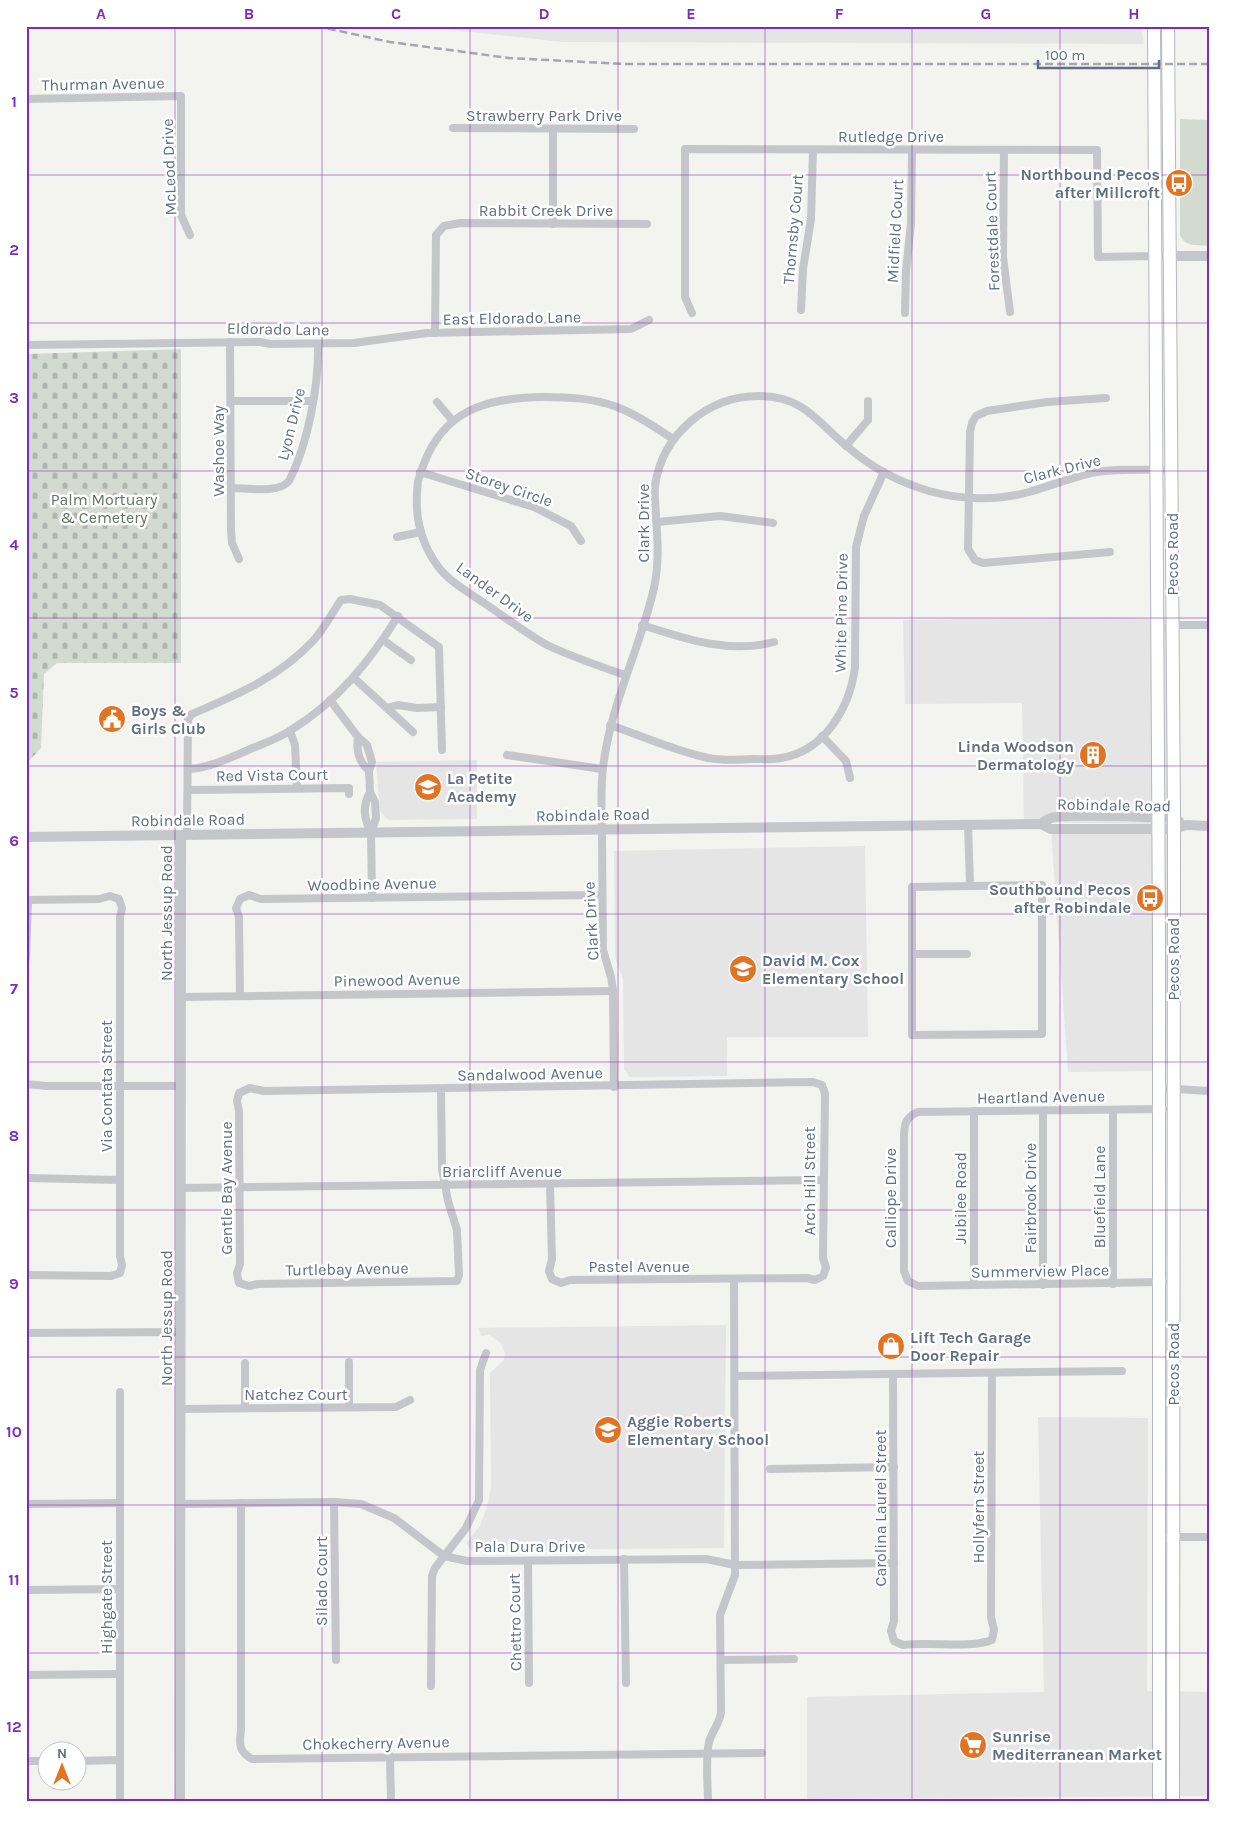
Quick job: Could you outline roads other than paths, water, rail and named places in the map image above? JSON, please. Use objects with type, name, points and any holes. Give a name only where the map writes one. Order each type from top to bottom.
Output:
[{"type":"main road","name":"Pecos Road","points":[[1154,26],[1159,823],[1159,1802]]},
{"type":"main road","name":"Pecos Road","points":[[1168,26],[1174,824],[1173,1802]]},
{"type":"main road","points":[[1159,944],[1165,945],[1173,979]]},
{"type":"street","name":"Thurman Avenue","points":[[26,99],[181,96]]},
{"type":"street","name":"McLeod Drive","points":[[181,96],[181,215],[190,235]]},
{"type":"street","name":"Strawberry Park Drive","points":[[453,128],[634,129]]},
{"type":"street","points":[[553,129],[553,224]]},
{"type":"street","name":"Rutledge Drive","points":[[692,313],[684,297],[685,149],[1098,150],[1098,257],[1156,256]]},
{"type":"street","name":"Thornsby Court","points":[[801,310],[803,269],[812,219],[813,150]]},
{"type":"street","name":"Midfield Court","points":[[905,313],[906,271],[911,223],[912,150]]},
{"type":"street","name":"Forestdale Court","points":[[1004,150],[1003,257],[1010,312]]},
{"type":"street","name":"Rabbit Creek Drive","points":[[435,333],[436,236],[444,226],[460,223],[647,224]]},
{"type":"street","points":[[1156,256],[1209,256]]},
{"type":"street","name":"East Eldorado Lane","points":[[374,340],[435,333],[631,329],[649,320]]},
{"type":"street","name":"Eldorado Lane","points":[[26,344],[230,342],[318,344],[354,343],[374,340]]},
{"type":"street","name":"Washoe Way","points":[[230,342],[232,543],[239,559]]},
{"type":"street","name":"Lyon Drive","points":[[232,488],[284,487],[292,474],[301,449],[312,401],[318,367],[318,344]]},
{"type":"street","name":"Lander Drive","points":[[625,676],[578,659],[546,644],[463,589],[438,567],[427,550],[421,532],[416,496],[420,472],[433,444],[452,420],[494,400],[568,396],[617,407],[646,421],[673,439]]},
{"type":"street","name":"Clark Drive","points":[[614,1087],[613,991],[603,950],[602,769],[610,725],[654,588],[657,566],[655,489],[659,468],[673,439],[691,420],[712,406],[736,398],[760,396],[785,400],[815,415],[846,446],[884,472],[930,491],[991,498],[1029,492],[1063,480],[1095,472],[1171,470]]},
{"type":"street","points":[[1106,398],[1047,402],[987,411],[976,416],[970,432],[971,497],[968,549],[975,560],[983,563],[1110,552]]},
{"type":"street","points":[[846,446],[868,420],[868,400]]},
{"type":"street","points":[[232,401],[312,401]]},
{"type":"street","points":[[437,402],[452,420]]},
{"type":"street","name":"Storey Circle","points":[[420,472],[534,507],[571,526],[581,541]]},
{"type":"street","name":"White Pine Drive","points":[[610,725],[708,758],[728,760],[781,758],[805,750],[822,736],[837,720],[852,686],[855,667],[856,547],[864,516],[884,472]]},
{"type":"street","points":[[657,522],[720,516],[773,523]]},
{"type":"street","points":[[397,537],[421,532]]},
{"type":"street","points":[[184,835],[188,790],[188,719],[192,714],[247,690],[286,666],[314,640],[341,600],[350,599],[380,605],[398,616],[439,648],[442,750]]},
{"type":"street","points":[[188,769],[205,768],[290,731],[330,700],[354,678],[383,640],[398,616]]},
{"type":"street","points":[[642,625],[686,640],[713,645],[758,646],[774,642]]},
{"type":"street","points":[[1158,631],[1173,626],[1209,625]]},
{"type":"street","points":[[383,640],[411,660]]},
{"type":"street","points":[[354,678],[413,732]]},
{"type":"street","points":[[330,700],[358,737],[367,745],[372,762],[369,771],[370,792],[364,802],[364,819],[371,833],[372,898]]},
{"type":"street","points":[[387,708],[398,705],[417,708],[440,707]]},
{"type":"street","points":[[290,731],[294,745],[297,788]]},
{"type":"street","points":[[822,736],[846,761],[850,778]]},
{"type":"street","points":[[507,755],[602,769]]},
{"type":"street","name":"Red Vista Court","points":[[188,790],[349,788],[349,794]]},
{"type":"street","name":"Robindale Road","points":[[26,837],[1041,824],[1051,818],[1209,826]]},
{"type":"street","points":[[968,825],[970,886]]},
{"type":"street","name":"North Jessup Road","points":[[180,1802],[182,1504],[181,996],[184,835]]},
{"type":"street","points":[[1042,885],[1042,1034],[912,1035],[912,887],[970,886],[1042,885]]},
{"type":"street","name":"Woodbine Avenue","points":[[240,996],[239,917],[236,908],[240,899],[249,895],[261,899],[602,895]]},
{"type":"street","name":"Via Contata Street","points":[[26,1275],[111,1276],[120,1273],[122,1265],[120,1256],[120,917],[122,908],[119,899],[110,896],[99,899],[27,900]]},
{"type":"street","points":[[26,958],[27,900]]},
{"type":"street","points":[[912,954],[967,954]]},
{"type":"street","name":"Pinewood Avenue","points":[[181,996],[613,991]]},
{"type":"street","name":"Sandalwood Avenue","points":[[240,1093],[250,1088],[264,1091],[614,1087],[813,1082],[822,1085]]},
{"type":"street","points":[[26,1084],[182,1086]]},
{"type":"street","name":"Arch Hill Street","points":[[822,1085],[824,1094],[823,1258],[826,1268],[822,1276]]},
{"type":"street","points":[[1159,1088],[1209,1091]]},
{"type":"street","points":[[441,1089],[444,1185]]},
{"type":"street","name":"Gentle Bay Avenue","points":[[239,1283],[237,1273],[240,1264],[239,1110],[237,1101],[240,1093]]},
{"type":"street","name":"Bluefield Lane","points":[[1113,1110],[1113,1284]]},
{"type":"street","name":"Heartland Avenue","points":[[909,1116],[918,1112],[1173,1110]]},
{"type":"street","name":"Jubilee Road","points":[[974,1111],[974,1286]]},
{"type":"street","name":"Fairbrook Drive","points":[[1044,1111],[1044,1285]]},
{"type":"street","name":"Calliope Drive","points":[[908,1281],[904,1272],[904,1124],[909,1116]]},
{"type":"street","points":[[26,1178],[120,1180]]},
{"type":"street","name":"Briarcliff Avenue","points":[[181,1188],[823,1180]]},
{"type":"street","name":"Pastel Avenue","points":[[550,1184],[552,1259],[549,1271],[552,1279],[561,1282],[570,1280],[806,1278],[815,1280],[822,1276]]},
{"type":"street","name":"Turtlebay Avenue","points":[[239,1283],[249,1286],[258,1284],[457,1282],[459,1275],[457,1230],[444,1185]]},
{"type":"street","points":[[708,1802],[708,1752],[710,1741],[719,1723],[721,1713],[720,1615],[735,1575],[734,1279]]},
{"type":"street","name":"Summerview Place","points":[[908,1281],[918,1286],[1173,1282]]},
{"type":"street","points":[[26,1333],[181,1332]]},
{"type":"street","points":[[431,1686],[432,1576],[444,1556],[472,1519],[479,1500],[480,1370],[486,1353]]},
{"type":"street","points":[[349,1362],[349,1408]]},
{"type":"street","points":[[245,1363],[245,1408]]},
{"type":"street","points":[[735,1376],[1122,1371]]},
{"type":"street","name":"Hollyfern Street","points":[[894,1641],[903,1645],[981,1644],[992,1640],[994,1630],[991,1617],[992,1373]]},
{"type":"street","name":"Carolina Laurel Street","points":[[893,1374],[894,1621],[891,1631],[894,1641]]},
{"type":"street","name":"Highgate Street","points":[[120,1392],[120,1802]]},
{"type":"street","name":"Natchez Court","points":[[181,1409],[396,1407],[410,1400]]},
{"type":"street","points":[[770,1468],[894,1467]]},
{"type":"street","name":"Pala Dura Drive","points":[[182,1504],[334,1502],[361,1504],[384,1513],[408,1528],[444,1556],[467,1560],[706,1559],[735,1565],[894,1563]]},
{"type":"street","name":"Silado Court","points":[[334,1502],[336,1660]]},
{"type":"street","points":[[26,1504],[120,1503]]},
{"type":"street","name":"Chokecherry Avenue","points":[[241,1503],[241,1730],[239,1744],[243,1754],[252,1759],[708,1752],[762,1753]]},
{"type":"street","points":[[1159,1539],[1209,1537]]},
{"type":"street","name":"Chettro Court","points":[[528,1560],[529,1683]]},
{"type":"street","points":[[624,1560],[626,1683]]},
{"type":"street","points":[[26,1590],[120,1589]]},
{"type":"street","points":[[721,1660],[794,1659]]},
{"type":"street","points":[[26,1675],[120,1674]]},
{"type":"street","points":[[390,1756],[390,1802]]},
{"type":"street","points":[[88,1761],[120,1760]]},
{"type":"railway","points":[[316,26],[390,42],[509,58],[625,64],[1209,64]]},
{"type":"place","name":"Northbound Pecos after Millcroft","points":[[1179,183]]},
{"type":"place","name":"Boys & Girls Club","points":[[112,719]]},
{"type":"place","name":"Linda Woodson Dermatology","points":[[1093,755]]},
{"type":"place","name":"La Petite Academy","points":[[428,787]]},
{"type":"place","name":"Southbound Pecos after Robindale","points":[[1150,898]]},
{"type":"place","name":"David M. Cox Elementary School","points":[[743,969]]},
{"type":"place","name":"Lift Tech Garage Door Repair","points":[[891,1346]]},
{"type":"place","name":"Aggie Roberts Elementary School","points":[[608,1430]]},
{"type":"place","name":"Sunrise Mediterranean Market","points":[[973,1745]]},
{"type":"park label","name":"Palm Mortuary & Cemetery","points":[[104,508]]}]
